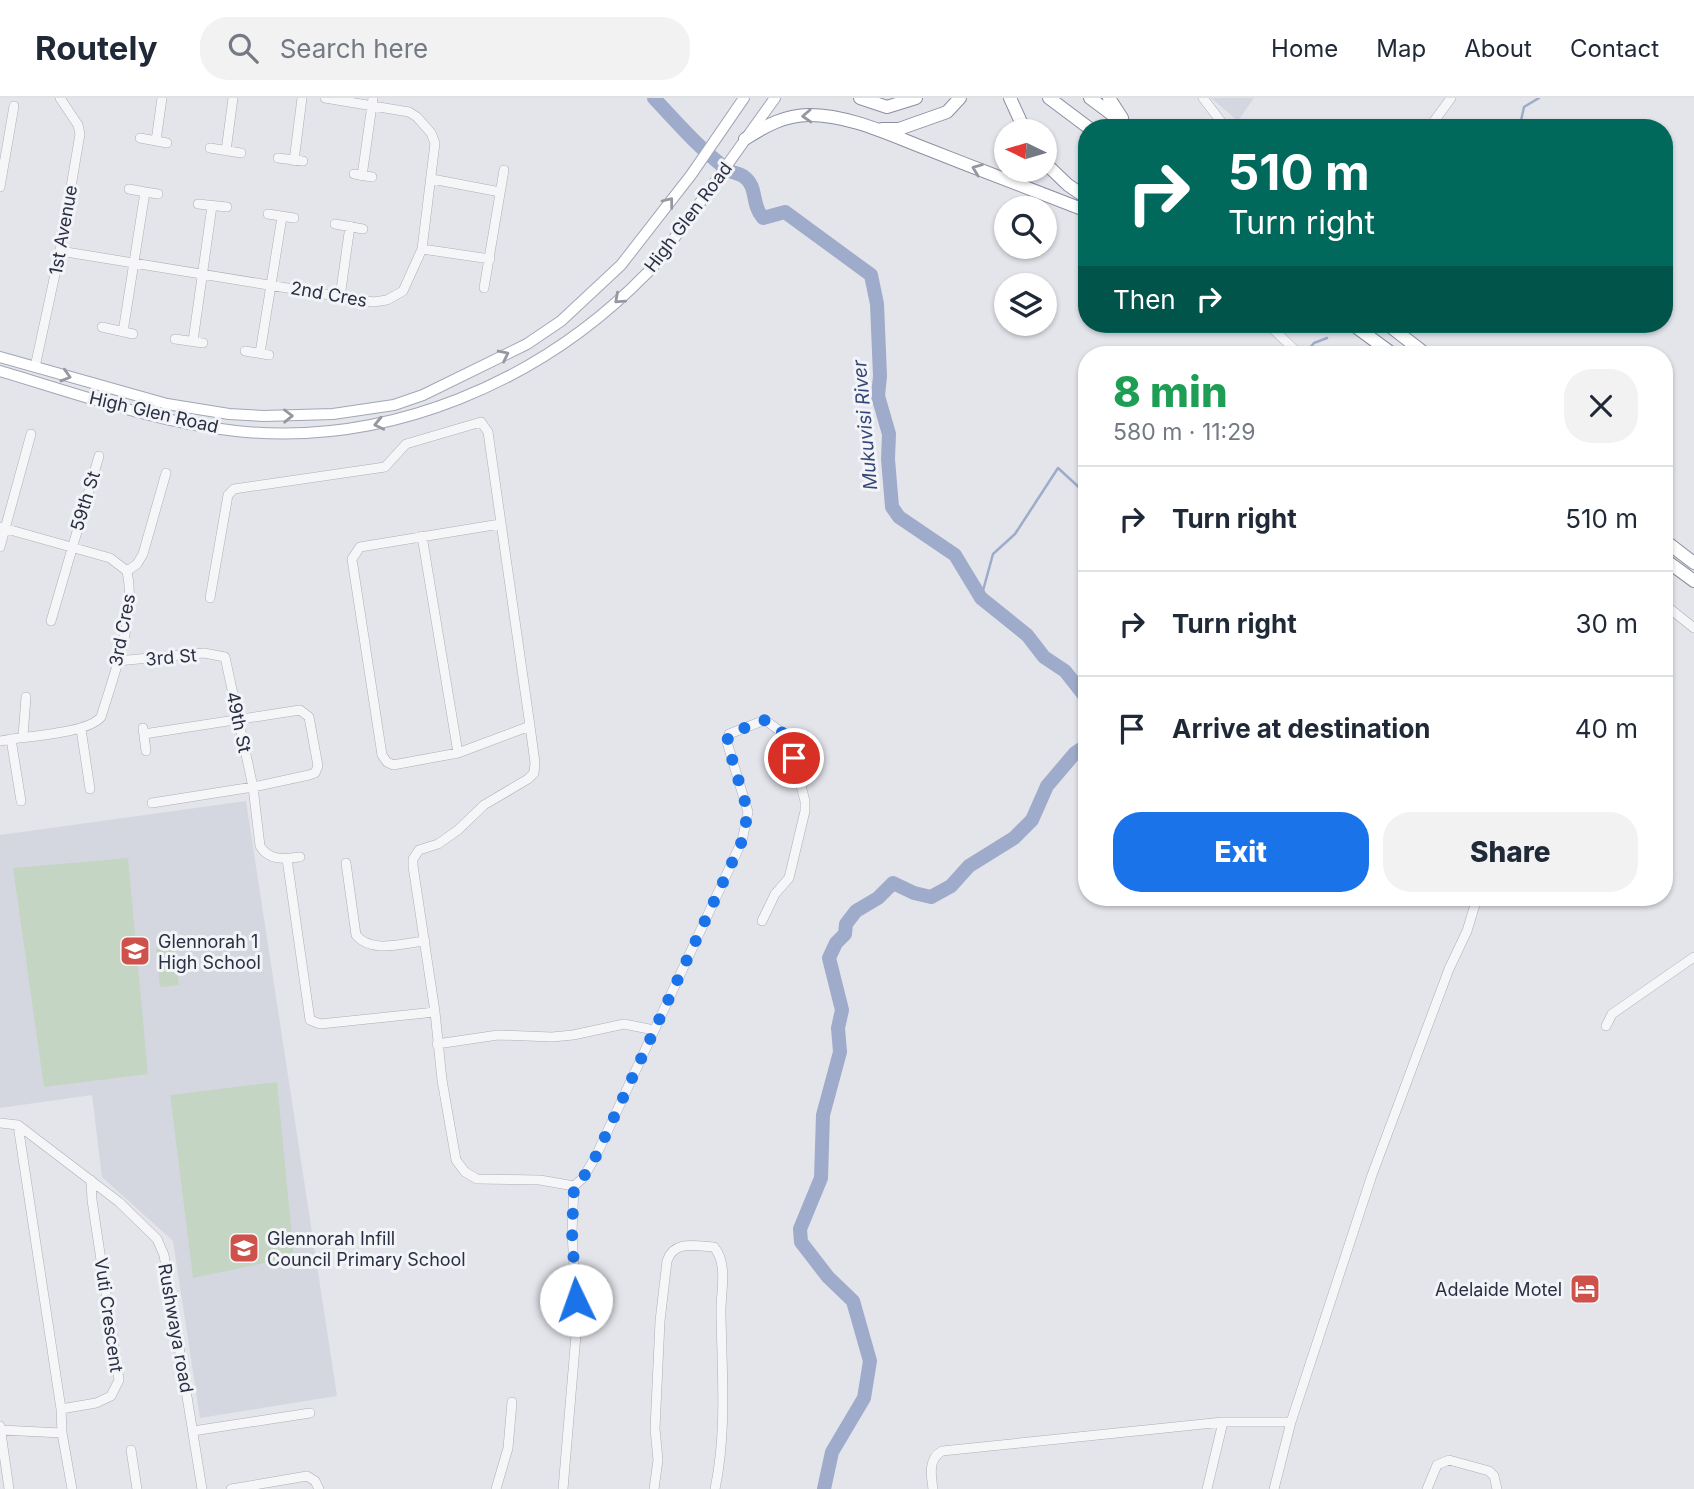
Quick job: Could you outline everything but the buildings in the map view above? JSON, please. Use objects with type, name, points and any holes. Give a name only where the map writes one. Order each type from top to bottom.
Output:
[{"type":"highway","points":[[860,98],[887,107],[916,98]]},
{"type":"highway","points":[[873,129],[899,129],[947,112],[960,98]]},
{"type":"highway","points":[[1010,98],[1020,119]]},
{"type":"highway","points":[[1049,98],[1078,120]]},
{"type":"highway","points":[[1090,98],[1118,119]]},
{"type":"highway","points":[[1109,98],[1123,119]]},
{"type":"highway","points":[[746,139],[765,125],[806,115],[830,116],[873,129],[1078,208]]},
{"type":"highway","points":[[1057,174],[1078,192]]},
{"type":"highway","points":[[1363,333],[1381,346]]},
{"type":"highway","points":[[1399,333],[1415,346]]},
{"type":"highway","points":[[1673,547],[1694,564]]},
{"type":"highway","points":[[1673,566],[1694,581]]},
{"type":"main road","name":"High Glen Road","points":[[0,357],[167,404],[229,414],[333,414],[394,405],[423,395],[527,344],[561,321],[621,265],[691,175],[744,98]]},
{"type":"main road","name":"High Glen Road","points":[[0,371],[149,415],[236,430],[339,430],[399,419],[490,385],[578,335],[649,272],[775,98]]},
{"type":"street","points":[[156,141],[162,98]]},
{"type":"street","points":[[226,151],[233,98]]},
{"type":"street","points":[[278,158],[299,161],[302,98]]},
{"type":"street","name":"2nd Cres","points":[[60,251],[203,272],[373,302],[387,300],[403,291],[422,249],[435,143],[431,133],[409,112],[373,102],[325,98]]},
{"type":"street","points":[[1203,98],[1219,119]]},
{"type":"street","points":[[1436,119],[1451,98]]},
{"type":"street","name":"1st Avenue","points":[[35,367],[60,251],[80,134],[64,100]]},
{"type":"street","points":[[363,176],[373,102]]},
{"type":"street","points":[[0,187],[14,106]]},
{"type":"street","points":[[0,123],[10,125]]},
{"type":"street","points":[[140,138],[167,143]]},
{"type":"street","points":[[210,149],[241,153]]},
{"type":"street","points":[[484,289],[504,170]]},
{"type":"street","points":[[432,179],[500,191]]},
{"type":"street","points":[[129,189],[158,194]]},
{"type":"street","points":[[102,327],[128,333],[134,261],[145,192]]},
{"type":"street","points":[[198,204],[227,207]]},
{"type":"street","points":[[175,339],[198,342],[203,272],[212,206]]},
{"type":"street","points":[[268,214],[294,218]]},
{"type":"street","points":[[245,351],[264,354],[282,217]]},
{"type":"street","points":[[335,224],[363,229]]},
{"type":"street","points":[[340,296],[350,226]]},
{"type":"street","points":[[422,249],[490,259]]},
{"type":"street","points":[[1277,333],[1290,346]]},
{"type":"street","points":[[210,598],[228,495],[234,489],[385,467],[406,444],[481,422],[488,432],[535,763],[534,773],[484,805],[458,830],[438,844],[415,855],[413,866],[456,1160],[465,1172],[477,1179],[540,1180],[574,1186]]},
{"type":"street","points":[[0,547],[2,528],[31,434]]},
{"type":"street","name":"59th St","points":[[51,621],[99,456]]},
{"type":"street","points":[[128,571],[137,564],[143,554],[166,473]]},
{"type":"street","points":[[500,524],[360,547],[352,559],[382,755],[387,762],[393,765],[458,753],[530,726]]},
{"type":"street","name":"3rd Cres","points":[[2,528],[110,558],[128,571],[131,598],[101,717],[96,724],[81,729]]},
{"type":"street","points":[[422,536],[458,753]]},
{"type":"street","points":[[1673,611],[1694,628]]},
{"type":"street","name":"3rd St","points":[[117,662],[204,653],[225,657]]},
{"type":"street","name":"49th St","points":[[225,657],[253,787],[260,846],[264,854],[286,859]]},
{"type":"street","points":[[23,736],[26,697]]},
{"type":"street","points":[[146,751],[144,731],[300,710],[309,717],[318,766],[315,773],[253,787],[152,803]]},
{"type":"street","points":[[563,1489],[577,1323],[572,1224],[574,1186],[583,1178],[596,1156],[742,841],[748,812],[727,742],[729,734],[765,720],[788,737],[806,811],[789,878],[775,894],[762,920]]},
{"type":"street","points":[[0,741],[81,729],[90,789]]},
{"type":"street","points":[[11,739],[21,801]]},
{"type":"street","points":[[300,857],[286,859],[310,1020],[320,1024],[435,1012]]},
{"type":"street","points":[[346,863],[356,935],[361,942],[371,946],[425,941]]},
{"type":"street","points":[[1274,1489],[1291,1422],[1372,1175],[1475,906]]},
{"type":"street","points":[[1606,1026],[1612,1014],[1694,957]]},
{"type":"street","points":[[437,1044],[498,1035],[573,1035],[624,1024],[654,1030]]},
{"type":"street","points":[[0,1123],[18,1125],[72,1489]]},
{"type":"street","name":"Rushwaya road","points":[[18,1125],[119,1202],[161,1246],[202,1489]]},
{"type":"street","name":"Vuti Crescent","points":[[61,1409],[96,1403],[111,1396],[119,1380],[91,1180]]},
{"type":"street","points":[[654,1489],[658,1460],[655,1429],[660,1321],[667,1261],[670,1252],[682,1246],[714,1247],[722,1263],[724,1402],[722,1460],[715,1489]]},
{"type":"street","points":[[496,1489],[508,1448],[512,1402]]},
{"type":"street","points":[[193,1431],[310,1413]]},
{"type":"street","points":[[933,1489],[932,1463],[936,1454],[942,1451],[1223,1422],[1291,1422]]},
{"type":"street","points":[[1207,1489],[1223,1422]]},
{"type":"street","points":[[9,1489],[3,1466],[0,1428],[62,1433]]},
{"type":"street","points":[[131,1450],[137,1489]]},
{"type":"street","points":[[1427,1489],[1437,1465],[1449,1460],[1489,1471],[1494,1476],[1497,1489]]},
{"type":"street","points":[[231,1489],[307,1476],[316,1481],[319,1489]]},
{"type":"shaded area","points":[[1211,98],[1254,98],[1239,119],[1236,119]]},
{"type":"shaded area","points":[[246,801],[337,1396],[200,1418],[173,1241],[102,1177],[92,1095],[0,1108],[0,835]]},
{"type":"green space","points":[[128,858],[148,1074],[44,1087],[13,868]]},
{"type":"green space","points":[[174,946],[179,985],[160,987],[156,949]]},
{"type":"green space","points":[[277,1082],[294,1257],[193,1278],[170,1095]]},
{"type":"waterway","name":"Mukuvisi River","points":[[654,98],[708,153],[728,170],[748,180],[763,218],[785,212],[871,275],[877,304],[880,376],[878,396],[889,434],[892,507],[899,517],[955,555],[981,598],[1027,635],[1044,657],[1065,671],[1078,688]]},
{"type":"waterway","points":[[1521,119],[1524,107],[1539,98]]},
{"type":"waterway","points":[[1312,346],[1327,338]]},
{"type":"waterway","points":[[981,598],[993,554],[1015,534],[1058,468],[1078,486]]},
{"type":"waterway","name":"Mukuvisi River","points":[[824,1489],[832,1452],[864,1398],[870,1361],[853,1301],[828,1277],[801,1242],[800,1229],[821,1178],[823,1115],[840,1052],[838,1028],[842,1010],[829,958],[836,943],[845,934],[846,924],[856,911],[878,898],[893,883],[914,893],[931,897],[951,886],[969,866],[1014,838],[1032,820],[1047,786],[1078,751]]},
{"type":"place","name":"Glennorah 1 High School","points":[[135,951]]},
{"type":"place","name":"Glennorah Infill Council Primary School","points":[[244,1248]]},
{"type":"place","name":"Adelaide Motel","points":[[1585,1289]]},
{"type":"route","points":[[576,1300],[572,1232],[574,1186],[583,1178],[596,1156],[742,841],[748,812],[727,742],[729,734],[765,720],[788,737],[794,758]]}]
